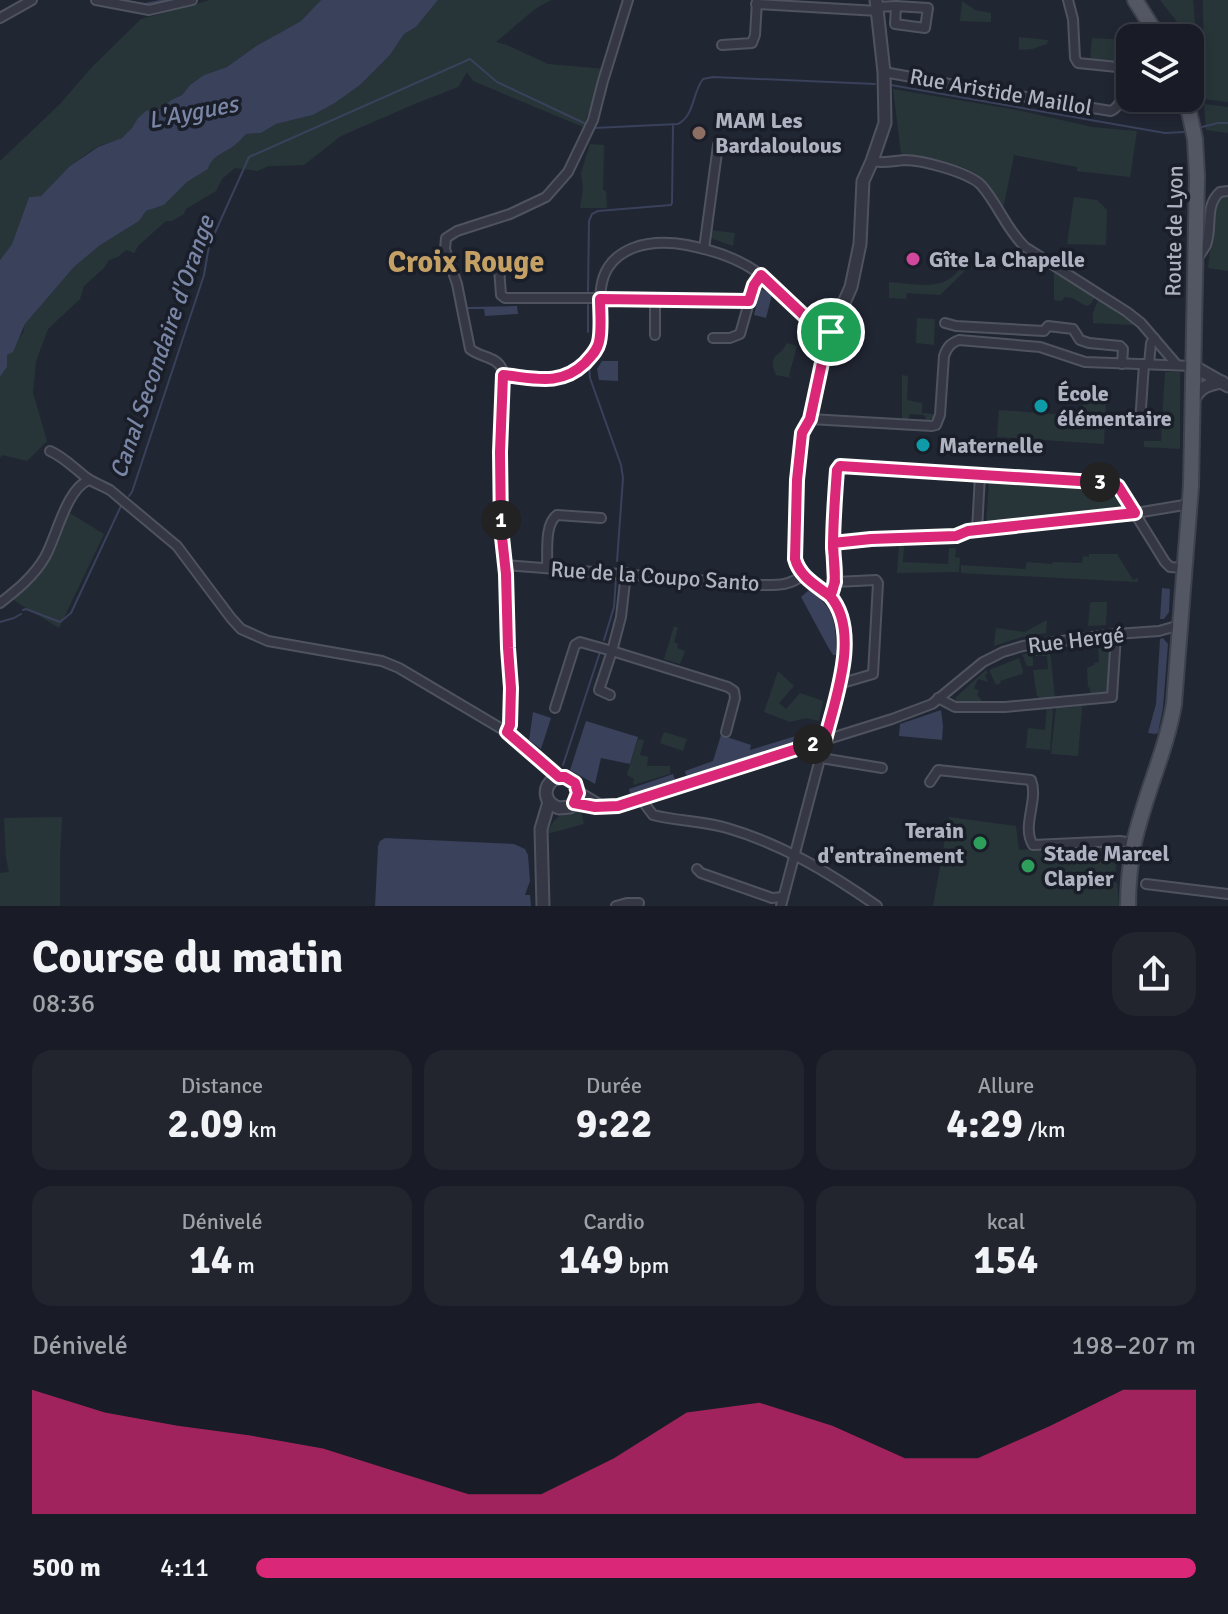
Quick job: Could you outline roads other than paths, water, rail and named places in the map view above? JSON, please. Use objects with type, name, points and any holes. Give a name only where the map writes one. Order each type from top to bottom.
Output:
[{"type":"main road","points":[[1135,0],[1150,24]]},
{"type":"main road","name":"Route de Lyon","points":[[1128,906],[1134,843],[1172,719],[1190,504],[1197,155],[1190,112]]},
{"type":"street","points":[[0,18],[32,0]]},
{"type":"street","points":[[96,0],[149,10],[192,0]]},
{"type":"street","points":[[507,732],[511,688],[501,528],[503,375],[499,363],[470,349],[457,284],[445,249],[446,238],[546,197],[568,172],[592,124],[628,0]]},
{"type":"street","name":"Rue Aristide Maillol","points":[[884,72],[1111,111],[1121,102],[1124,74],[1117,67],[1078,63],[1068,0]]},
{"type":"street","points":[[722,45],[752,43],[756,2],[896,6],[928,8],[925,28],[895,24],[896,6]]},
{"type":"street","points":[[697,869],[782,902],[839,684],[844,629],[839,609],[830,596],[799,571],[795,559],[797,480],[802,433],[810,419],[831,332],[855,271],[860,244],[863,181],[885,123],[884,72],[877,6]]},
{"type":"street","points":[[704,249],[718,145]]},
{"type":"street","points":[[872,161],[907,160],[970,176],[981,185],[1014,236],[1025,247],[1127,312],[1141,323],[1177,365]]},
{"type":"street","points":[[1196,261],[1208,236],[1211,202],[1220,192],[1228,191]]},
{"type":"street","points":[[503,375],[554,379],[570,375],[581,366],[599,343],[600,299],[605,271],[628,251],[643,245],[670,244],[704,249],[744,263],[813,324],[831,332]]},
{"type":"street","points":[[499,268],[501,295],[505,298],[749,301]]},
{"type":"street","points":[[713,338],[730,338],[740,334],[754,285],[761,275]]},
{"type":"street","points":[[655,298],[655,335]]},
{"type":"street","points":[[945,323],[1044,331]]},
{"type":"street","points":[[1046,349],[1044,331],[1048,326],[1073,329],[1080,340],[1120,346],[1123,349],[1122,364]]},
{"type":"street","points":[[1140,423],[1146,364],[1154,338]]},
{"type":"street","points":[[810,419],[936,425],[940,415],[943,361],[947,348],[959,340],[1046,349],[1085,362],[1193,366],[1225,384]]},
{"type":"street","points":[[1193,400],[1204,386],[1225,384]]},
{"type":"street","points":[[50,451],[89,480],[110,490],[177,546],[241,629],[268,641],[382,661],[399,668],[507,732],[541,761],[554,779]]},
{"type":"street","points":[[830,596],[835,582],[833,543],[837,470],[840,466],[1111,483],[1118,486],[1165,562],[1170,567],[1184,568]]},
{"type":"street","points":[[977,530],[980,475]]},
{"type":"street","points":[[0,603],[33,574],[45,557],[70,498],[79,485],[89,480]]},
{"type":"street","points":[[833,543],[956,536],[968,531],[1190,504]]},
{"type":"street","points":[[547,568],[552,519],[557,515],[601,518]]},
{"type":"street","name":"Rue de la Coupo Santo","points":[[505,565],[783,585],[791,584],[803,575]]},
{"type":"street","points":[[610,695],[599,690],[621,617],[626,573]]},
{"type":"street","points":[[835,582],[876,580],[878,583],[873,674],[839,684]]},
{"type":"street","name":"Rue Hergé","points":[[825,740],[932,704],[983,662],[1003,652],[1054,641],[1116,634],[1159,631],[1171,636],[1179,630]]},
{"type":"street","points":[[938,698],[955,707],[1005,707],[1112,697],[1116,634]]},
{"type":"street","points":[[555,708],[577,643],[585,642],[728,687],[734,691],[735,698],[726,732]]},
{"type":"street","points":[[576,798],[601,807],[618,806],[825,740]]},
{"type":"street","points":[[821,758],[882,768]]},
{"type":"street","points":[[930,782],[938,770],[1031,780],[1034,786],[1029,821],[1033,845],[1134,843]]},
{"type":"street","points":[[565,777],[575,783],[576,798],[570,807],[554,805],[546,792],[554,779],[565,777]]},
{"type":"street","points":[[641,799],[653,815],[724,827],[795,854],[877,906]]},
{"type":"street","points":[[543,906],[541,837],[543,824],[554,805]]},
{"type":"street","points":[[1146,884],[1228,894]]},
{"type":"street","points":[[616,906],[639,903]]},
{"type":"water","name":"L'Aygues","points":[[321,0],[438,0],[360,85],[313,115],[276,124],[261,133],[246,134],[164,205],[146,211],[139,221],[99,246],[74,267],[25,324],[13,352],[7,355],[7,367],[0,377],[0,260],[12,244],[29,197],[41,196],[70,166],[98,147],[122,138],[146,111],[162,108],[204,75],[227,67],[256,46],[301,21]]},
{"type":"water","points":[[762,289],[772,295],[766,318],[754,315]]},
{"type":"water","points":[[517,306],[518,314],[485,316],[484,309],[468,309],[468,307]]},
{"type":"water","points":[[602,361],[618,361],[618,381],[599,380],[597,369]]},
{"type":"water","points":[[1162,588],[1170,589],[1169,612],[1164,619],[1160,619]]},
{"type":"water","points":[[809,590],[825,604],[833,618],[836,655],[828,647],[801,597]]},
{"type":"water","points":[[1163,638],[1168,644],[1163,708],[1158,733],[1155,734],[1148,733],[1156,704],[1160,639]]},
{"type":"water","points":[[941,710],[942,740],[899,736],[900,724]]},
{"type":"water","points":[[533,712],[551,718],[541,749],[529,740]]},
{"type":"water","points":[[586,721],[638,737],[630,764],[601,758],[595,784],[570,770]]},
{"type":"water","points":[[819,729],[817,735],[686,776],[685,771],[713,761],[721,735],[751,745],[750,750]]},
{"type":"water","points":[[673,774],[675,780],[630,794],[629,789]]},
{"type":"water","points":[[385,838],[514,844],[525,849],[530,881],[525,895],[530,895],[531,906],[375,906],[378,846]]},
{"type":"waterway","points":[[127,2],[145,4],[165,0]]},
{"type":"waterway","points":[[0,12],[10,8]]},
{"type":"waterway","name":"Canal Secondaire d'Orange","points":[[129,496],[204,275],[209,246],[249,157],[470,59],[497,82],[586,124]]},
{"type":"waterway","name":"Canal Secondaire d'Orange","points":[[594,128],[678,124],[688,115],[703,79],[713,77],[875,84]]},
{"type":"waterway","name":"Canal Secondaire d'Orange","points":[[891,85],[1165,133],[1184,132]]},
{"type":"waterway","name":"Canal Secondaire d'Orange","points":[[1202,127],[1228,123]]},
{"type":"waterway","points":[[588,291],[589,221],[592,214],[671,205],[673,126]]},
{"type":"waterway","points":[[588,305],[588,332]]},
{"type":"waterway","points":[[589,366],[590,378],[623,478],[617,561]]},
{"type":"waterway","name":"Canal Secondaire d'Orange","points":[[23,610],[60,622],[71,613],[121,506]]},
{"type":"waterway","points":[[604,640],[614,607],[616,579]]},
{"type":"waterway","name":"Canal Secondaire d'Orange","points":[[0,622],[21,614]]},
{"type":"waterway","points":[[563,765],[600,652]]},
{"type":"place","name":"MAM Les Bardaloulous","points":[[699,133]]},
{"type":"place","name":"Gîte La Chapelle","points":[[913,259]]},
{"type":"place","name":"École élémentaire","points":[[1041,406]]},
{"type":"place","name":"Maternelle","points":[[923,445]]},
{"type":"place","name":"Terain d'entraînement","points":[[980,843]]},
{"type":"place","name":"Stade Marcel Clapier","points":[[1028,866]]},
{"type":"district","name":"Croix Rouge","points":[[466,262]]}]
